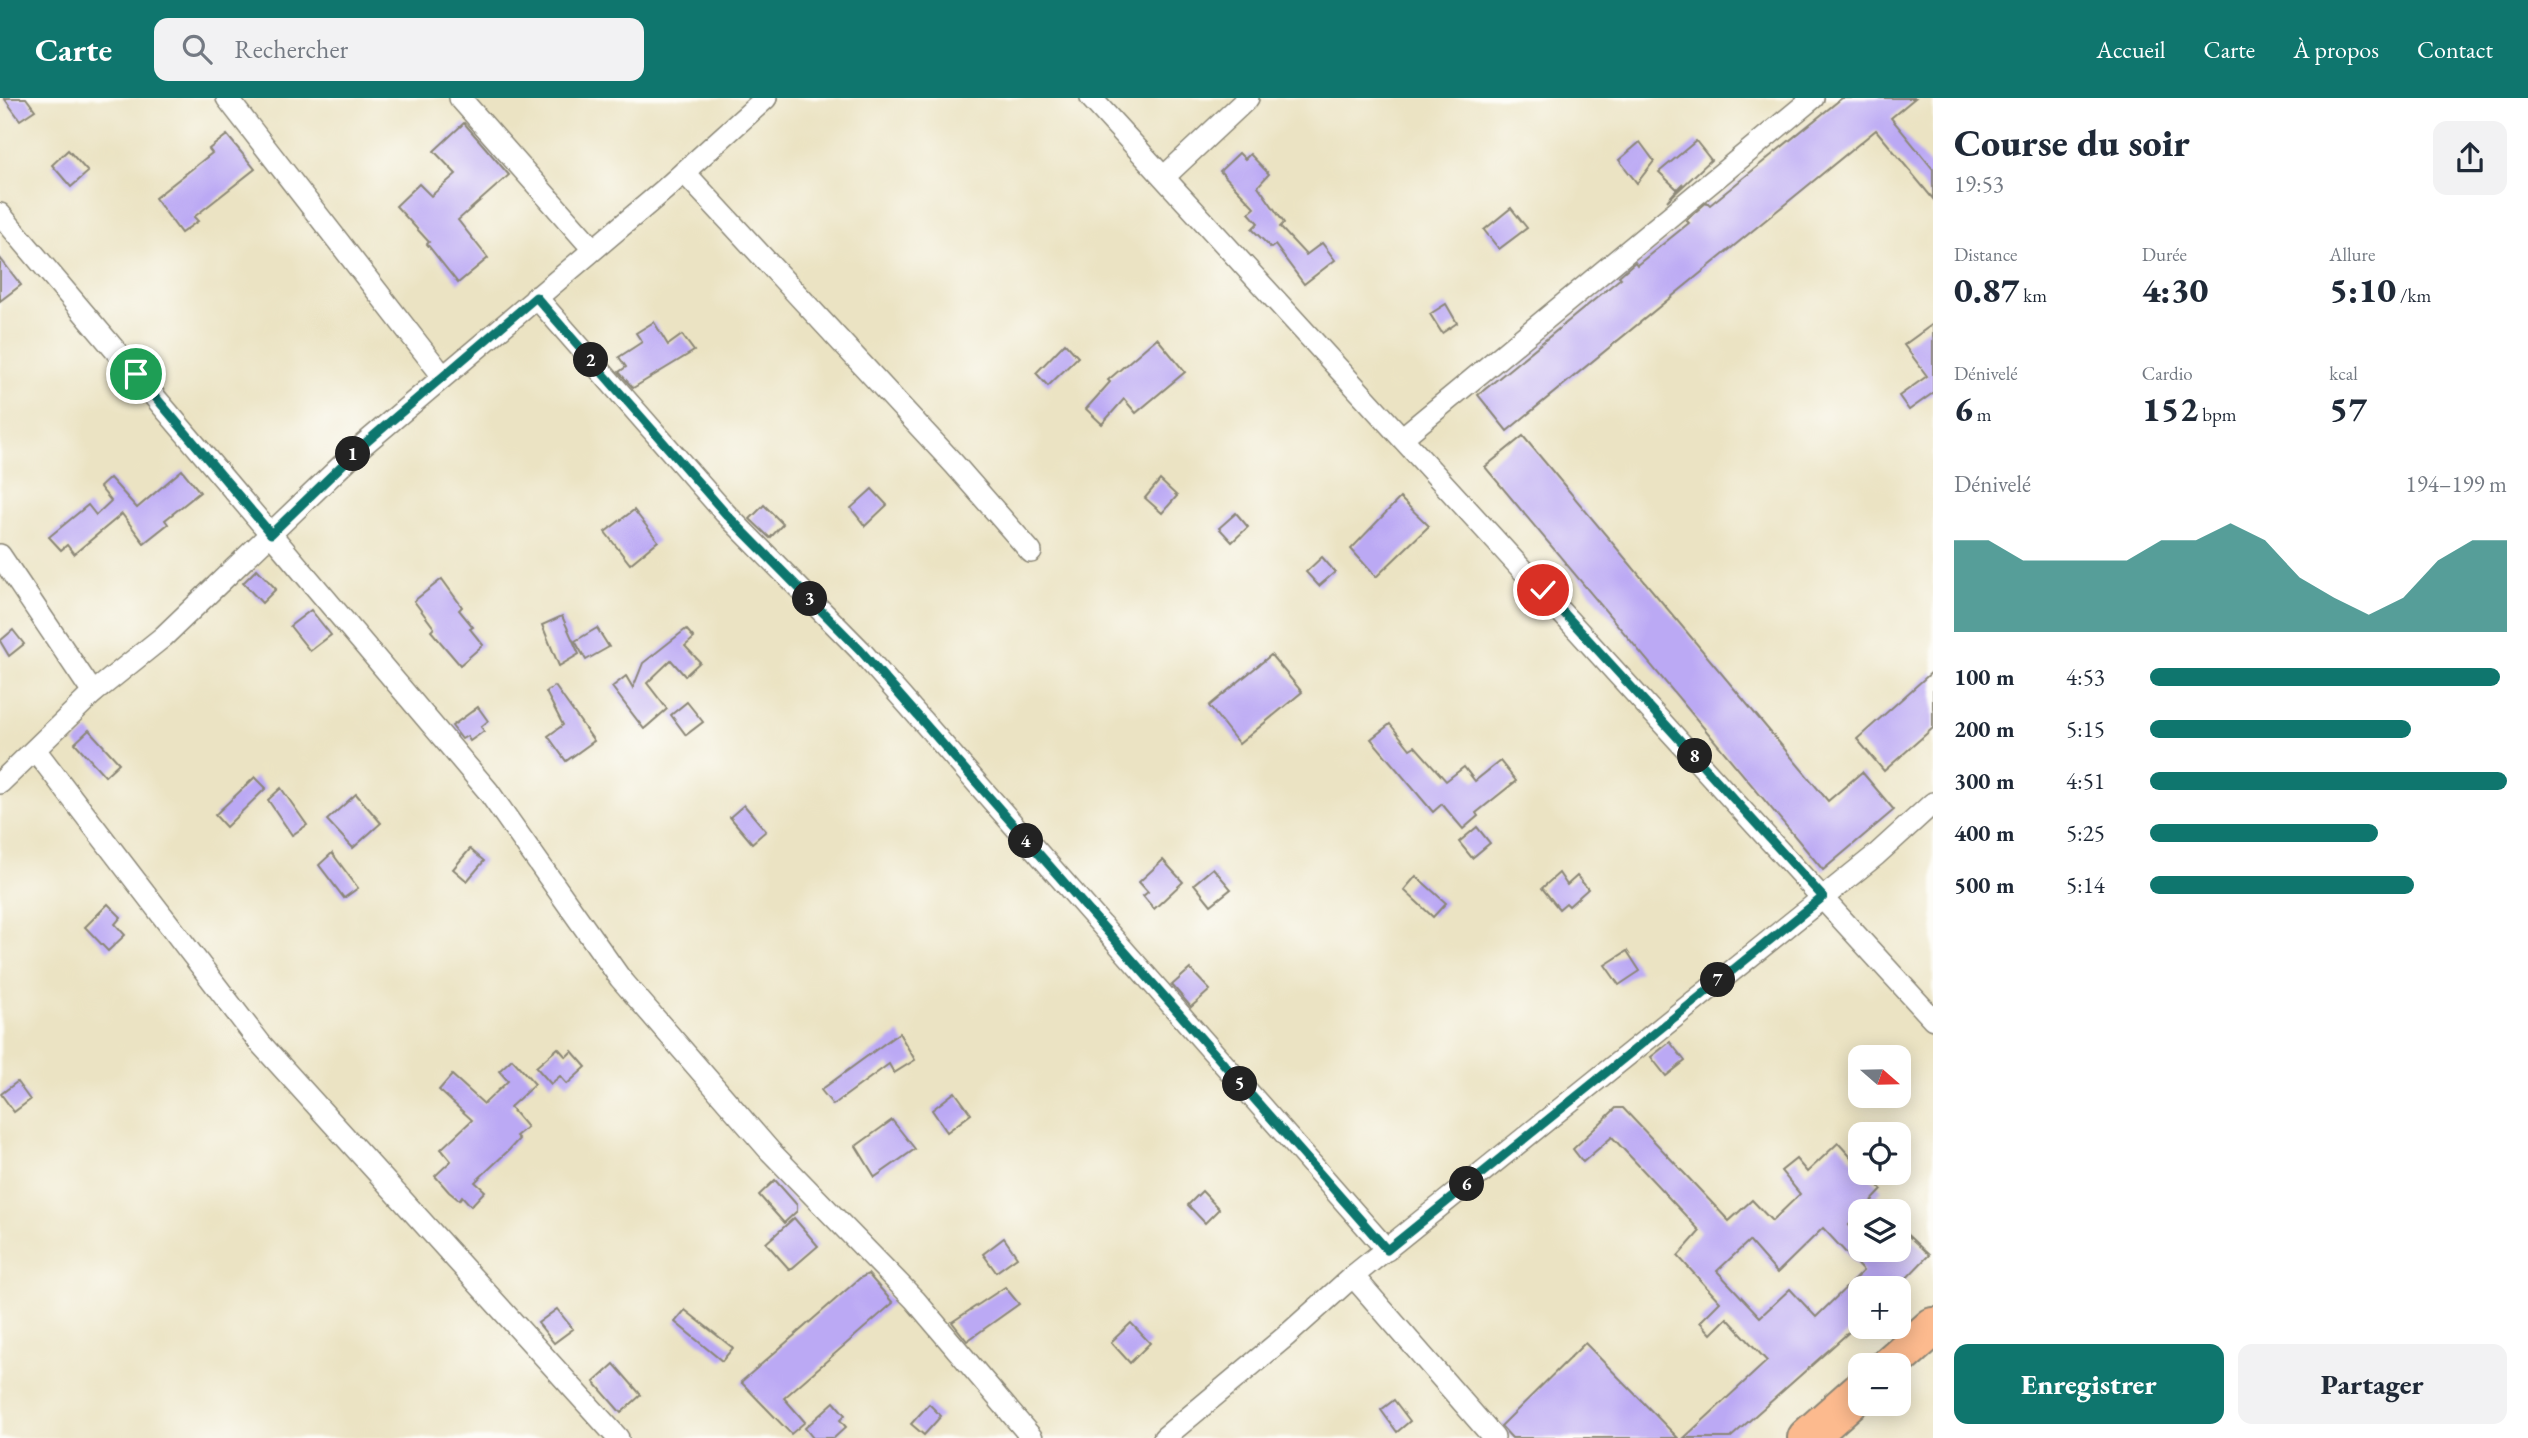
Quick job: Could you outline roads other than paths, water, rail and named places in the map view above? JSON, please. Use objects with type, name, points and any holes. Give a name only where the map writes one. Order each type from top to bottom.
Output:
[{"type":"highway","points":[[1904,1353],[1933,1327]]},
{"type":"highway","points":[[1807,1438],[1848,1402]]},
{"type":"street","points":[[226,98],[442,375]]},
{"type":"street","points":[[460,98],[593,249]]},
{"type":"street","points":[[1091,98],[1933,1019]]},
{"type":"street","points":[[1164,177],[1248,98]]},
{"type":"street","points":[[1403,437],[1813,98]]},
{"type":"street","points":[[0,783],[93,693],[163,637],[363,445],[442,375],[684,172],[764,99]]},
{"type":"street","points":[[684,172],[946,455],[1031,552]]},
{"type":"street","points":[[0,214],[488,791],[620,978],[770,1151],[915,1300],[1032,1438]]},
{"type":"street","points":[[536,297],[725,513],[860,650],[1387,1250]]},
{"type":"street","points":[[0,555],[93,693]]},
{"type":"street","points":[[36,751],[260,1043],[618,1438]]},
{"type":"street","points":[[1164,1438],[1353,1276],[1876,855],[1933,803]]},
{"type":"street","points":[[1353,1276],[1493,1438]]}]
